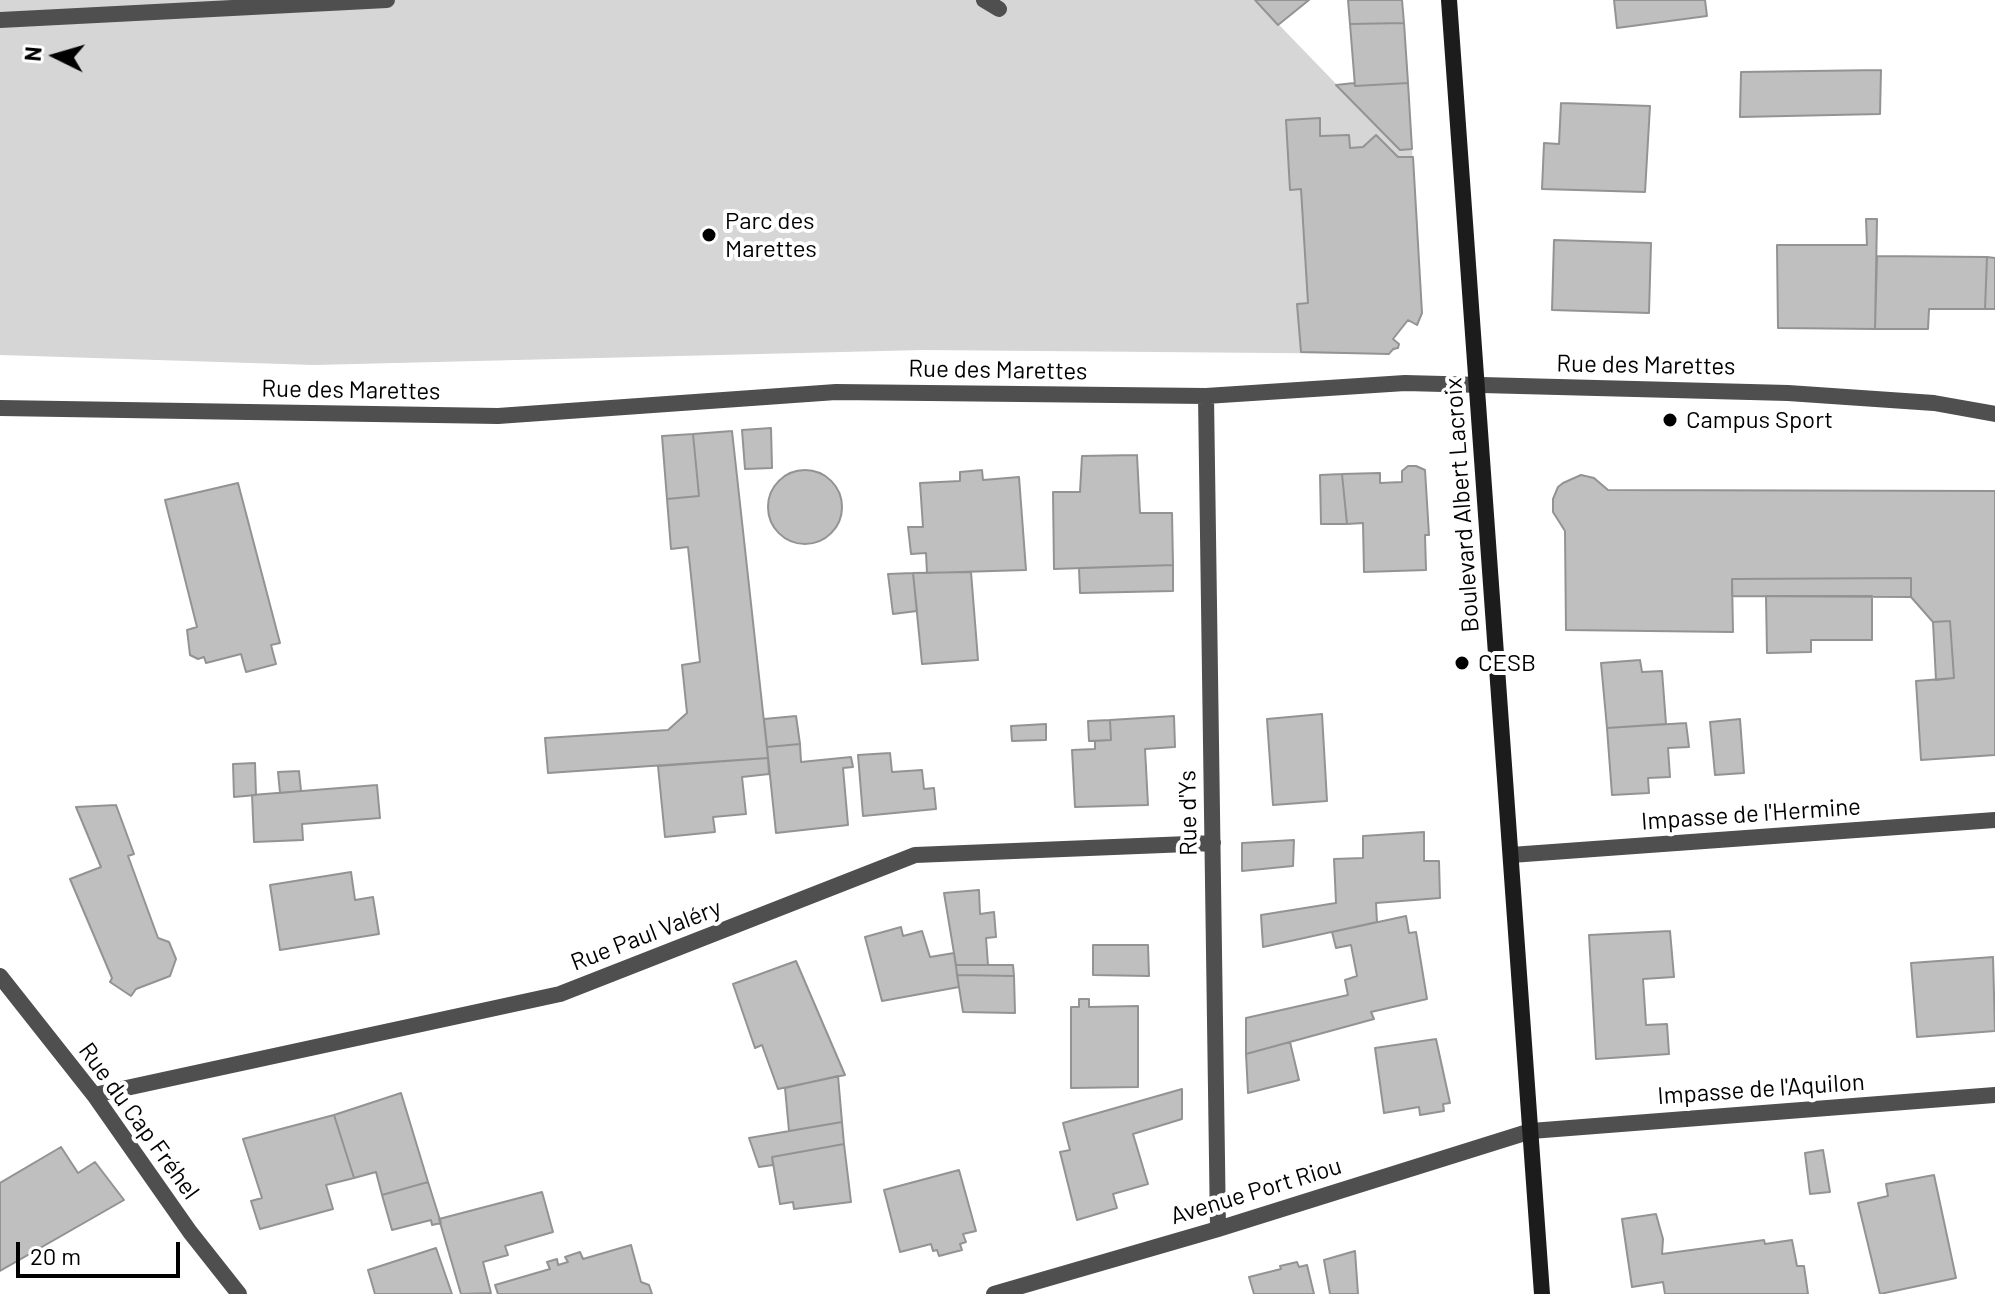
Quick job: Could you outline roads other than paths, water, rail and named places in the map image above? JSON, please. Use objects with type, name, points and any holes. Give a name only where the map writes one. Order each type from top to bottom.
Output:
[{"type":"street","points":[[0,20],[387,0]]},
{"type":"street","points":[[984,0],[999,9]]},
{"type":"street","name":"Boulevard Albert Lacroix","points":[[1449,0],[1542,1294]]},
{"type":"street","name":"Rue des Marettes","points":[[0,408],[498,416],[836,392],[1206,396],[1405,383],[1788,393],[1934,403],[1995,414]]},
{"type":"street","name":"Rue d'Ys","points":[[1206,396],[1218,1229]]},
{"type":"street","name":"Impasse de l'Hermine","points":[[1511,855],[1995,820]]},
{"type":"street","name":"Rue Paul Valéry","points":[[94,1095],[560,994],[915,855],[1213,843]]},
{"type":"street","name":"Rue du Cap Fréhel","points":[[0,976],[94,1095],[190,1232],[239,1294]]},
{"type":"street","name":"Impasse de l'Aquilon","points":[[1531,1131],[1995,1095]]},
{"type":"street","name":"Avenue Port Riou","points":[[994,1294],[1218,1229],[1531,1131]]},
{"type":"place","name":"Parc des Marettes","points":[[709,235]]},
{"type":"place","name":"Campus Sport","points":[[1670,420]]},
{"type":"place","name":"CESB","points":[[1462,663]]}]
